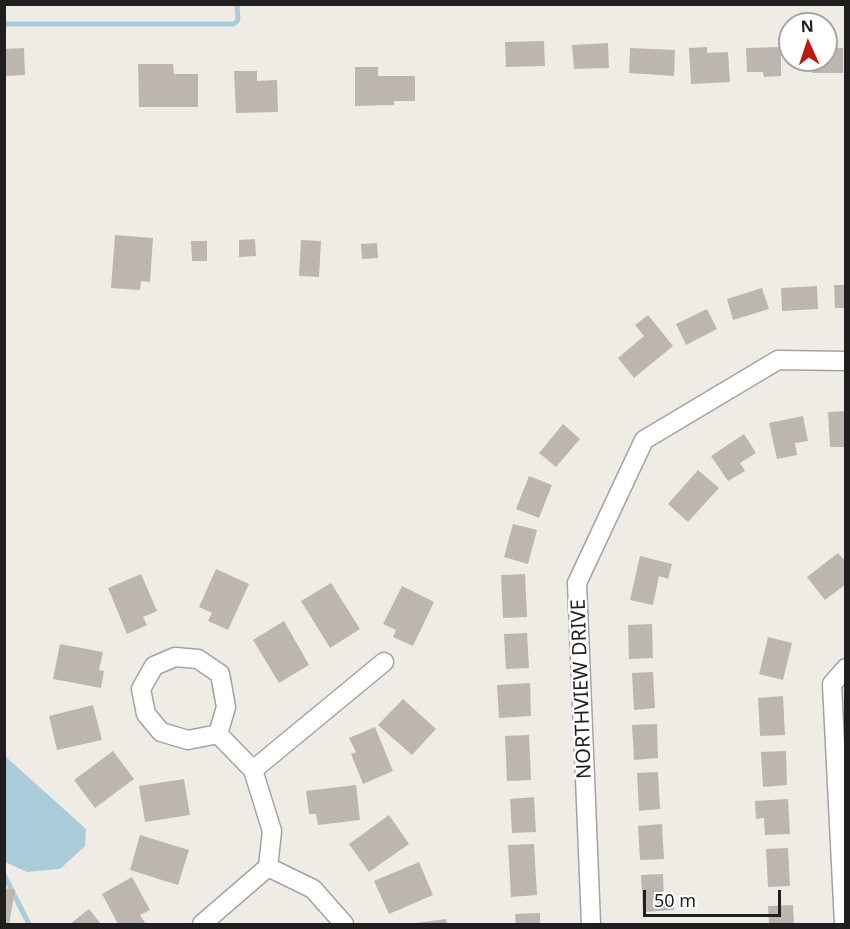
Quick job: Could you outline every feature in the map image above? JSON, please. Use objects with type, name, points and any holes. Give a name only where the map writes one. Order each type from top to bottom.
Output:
[{"type":"street","name":"NORTHVIEW DRIVE","points":[[591,924],[578,584],[644,440],[778,360],[846,361]]},
{"type":"street","points":[[175,657],[198,659],[220,674],[226,707],[218,734],[188,740],[161,732],[146,714],[141,689],[154,666],[175,657]]},
{"type":"street","points":[[253,770],[384,662]]},
{"type":"street","points":[[844,924],[832,684],[846,668]]},
{"type":"street","points":[[202,924],[268,867],[272,831],[253,770],[218,734]]},
{"type":"street","points":[[268,867],[313,889],[344,924]]},
{"type":"water","points":[[5,756],[86,829],[85,846],[60,869],[27,872],[5,862]]},
{"type":"building","points":[[544,41],[545,66],[506,67],[505,42]]},
{"type":"building","points":[[608,43],[609,68],[574,69],[572,45]]},
{"type":"building","points":[[707,47],[707,53],[728,52],[730,82],[691,84],[689,48]]},
{"type":"building","points":[[778,47],[778,72],[781,72],[781,76],[764,77],[763,72],[747,72],[746,48]]},
{"type":"building","points":[[24,48],[25,75],[4,76],[4,49]]},
{"type":"building","points":[[630,48],[675,50],[674,76],[629,73]]},
{"type":"building","points":[[838,48],[843,48],[843,73],[812,73],[838,72]]},
{"type":"building","points":[[138,64],[173,64],[174,74],[198,74],[198,107],[139,107]]},
{"type":"building","points":[[355,67],[378,67],[378,76],[415,76],[415,101],[394,101],[394,105],[355,106]]},
{"type":"building","points":[[234,71],[257,71],[257,81],[277,80],[278,112],[236,113]]},
{"type":"building","points":[[115,235],[153,238],[150,282],[141,281],[140,290],[111,288]]},
{"type":"building","points":[[255,239],[256,256],[239,257],[239,240]]},
{"type":"building","points":[[301,240],[321,241],[319,277],[299,276]]},
{"type":"building","points":[[191,241],[207,241],[207,261],[192,261]]},
{"type":"building","points":[[377,243],[378,258],[362,259],[361,244]]},
{"type":"building","points":[[834,285],[846,285],[846,308],[835,308]]},
{"type":"building","points":[[817,286],[818,309],[782,311],[781,288]]},
{"type":"building","points":[[762,288],[769,309],[733,320],[727,299]]},
{"type":"building","points":[[707,309],[717,329],[686,345],[676,324]]},
{"type":"building","points":[[648,315],[673,346],[634,378],[618,358],[644,336],[635,325]]},
{"type":"building","points":[[846,411],[846,447],[830,447],[828,412]]},
{"type":"building","points":[[803,416],[808,441],[795,443],[797,455],[777,459],[769,423]]},
{"type":"building","points":[[563,424],[580,439],[556,467],[539,453]]},
{"type":"building","points":[[744,434],[756,453],[740,463],[745,471],[728,481],[711,456]]},
{"type":"building","points":[[698,470],[719,488],[688,522],[668,504]]},
{"type":"building","points":[[529,476],[552,485],[539,518],[516,509]]},
{"type":"building","points":[[513,524],[537,530],[528,564],[504,557]]},
{"type":"building","points":[[838,553],[846,562],[846,584],[825,600],[807,577]]},
{"type":"building","points":[[640,556],[672,564],[668,579],[659,576],[653,605],[630,600]]},
{"type":"building","points":[[216,569],[249,584],[228,630],[208,621],[212,613],[199,607]]},
{"type":"building","points":[[141,574],[157,611],[143,617],[147,625],[127,634],[108,588]]},
{"type":"building","points":[[525,574],[527,617],[503,618],[501,575]]},
{"type":"building","points":[[331,583],[360,629],[330,648],[301,601]]},
{"type":"building","points":[[402,586],[434,602],[413,646],[393,637],[396,630],[383,624]]},
{"type":"building","points":[[284,621],[309,665],[279,683],[253,640]]},
{"type":"building","points":[[652,624],[653,658],[629,659],[628,625]]},
{"type":"building","points":[[527,633],[529,668],[506,669],[504,634]]},
{"type":"building","points":[[768,637],[792,643],[783,680],[759,674]]},
{"type":"building","points":[[60,644],[103,652],[99,670],[104,671],[101,688],[53,679]]},
{"type":"building","points":[[653,672],[655,708],[634,710],[632,673]]},
{"type":"building","points":[[530,683],[531,716],[499,718],[497,685]]},
{"type":"building","points":[[783,696],[785,735],[760,736],[758,698]]},
{"type":"building","points":[[403,699],[436,729],[412,755],[378,725]]},
{"type":"building","points":[[93,705],[102,740],[57,750],[49,716]]},
{"type":"building","points":[[657,724],[658,758],[634,760],[632,725]]},
{"type":"building","points":[[375,727],[393,771],[363,784],[351,754],[356,752],[349,738]]},
{"type":"building","points":[[529,735],[531,780],[507,781],[505,736]]},
{"type":"building","points":[[113,751],[134,779],[95,808],[74,780]]},
{"type":"building","points":[[786,751],[787,785],[763,787],[761,752]]},
{"type":"building","points":[[658,772],[660,809],[639,811],[637,773]]},
{"type":"building","points":[[184,779],[190,815],[145,822],[139,786]]},
{"type":"building","points":[[356,785],[360,820],[318,825],[316,814],[309,814],[306,791]]},
{"type":"building","points":[[534,797],[536,832],[512,833],[510,799]]},
{"type":"building","points":[[788,799],[790,834],[765,835],[764,818],[756,819],[755,801]]},
{"type":"building","points":[[389,815],[409,844],[369,872],[349,844]]},
{"type":"building","points":[[662,824],[664,859],[640,860],[638,826]]},
{"type":"building","points":[[140,835],[189,850],[178,885],[130,870]]},
{"type":"building","points":[[534,844],[537,895],[511,897],[508,845]]},
{"type":"building","points":[[788,848],[790,886],[768,887],[766,849]]},
{"type":"building","points":[[419,862],[433,895],[389,914],[374,881]]},
{"type":"building","points":[[663,874],[664,901],[674,900],[674,910],[643,912],[641,875]]},
{"type":"building","points":[[132,877],[150,910],[140,915],[146,924],[118,924],[102,894]]},
{"type":"building","points":[[4,888],[15,890],[9,924],[4,924]]},
{"type":"building","points":[[793,905],[794,924],[769,924],[768,906]]},
{"type":"building","points":[[89,909],[101,924],[70,924]]},
{"type":"building","points":[[540,913],[540,924],[516,924],[515,914]]},
{"type":"building","points":[[446,919],[447,924],[416,924],[416,923]]},
{"type":"waterway","points":[[4,24],[234,24],[238,20],[237,4]]},
{"type":"waterway","points":[[4,875],[29,924]]}]
